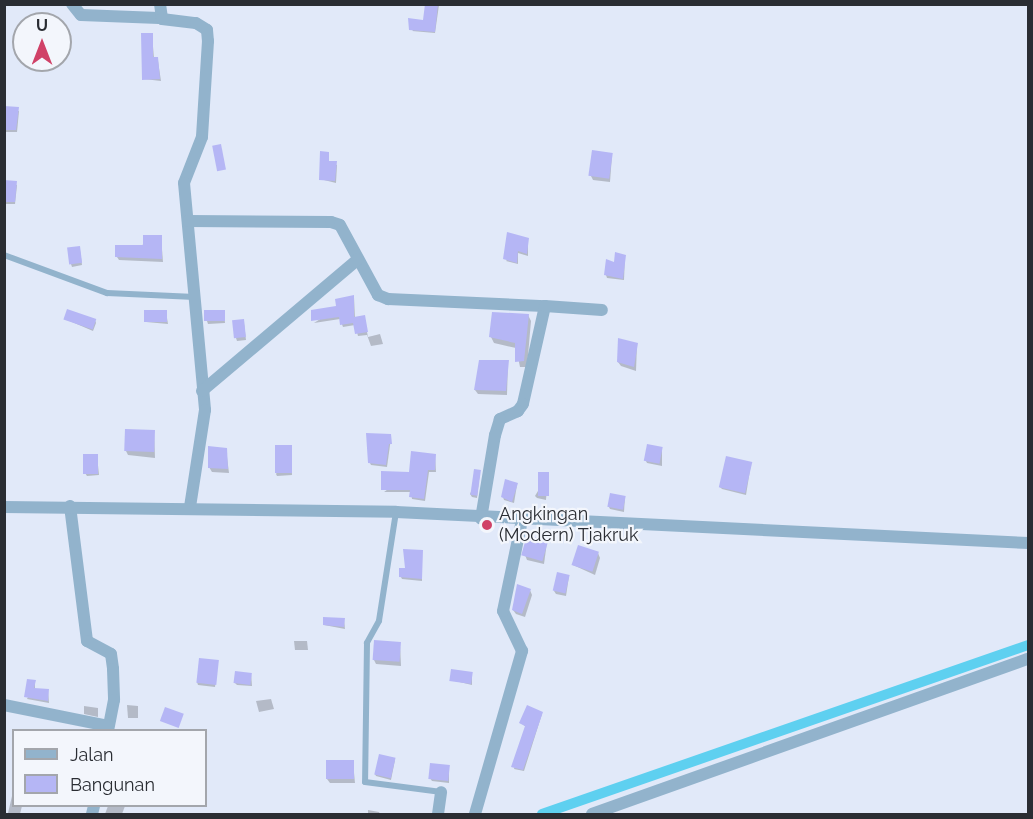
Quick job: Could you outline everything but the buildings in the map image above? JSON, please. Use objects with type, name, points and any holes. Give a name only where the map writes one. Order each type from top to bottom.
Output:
[{"type":"street","points":[[72,4],[81,15],[159,18],[196,23],[207,30],[204,127],[184,183],[205,410],[190,507]]},
{"type":"street","points":[[159,18],[160,4]]},
{"type":"street","points":[[188,221],[332,222],[340,225],[378,295],[388,298],[602,310]]},
{"type":"street","points":[[202,391],[358,259]]},
{"type":"street","points":[[481,519],[495,435],[500,419],[523,404],[545,306]]},
{"type":"street","points":[[4,705],[108,728],[114,700],[112,661],[108,651],[94,648],[87,641],[70,506]]},
{"type":"street","points":[[4,507],[190,507],[396,512],[481,519],[1029,543]]},
{"type":"street","points":[[475,814],[522,651],[503,611],[522,520]]},
{"type":"street","points":[[592,814],[1029,659]]},
{"type":"street","points":[[438,814],[441,792]]},
{"type":"lane","points":[[4,255],[107,293],[195,297]]},
{"type":"lane","points":[[396,512],[379,621],[367,643],[365,782],[422,786],[441,792]]},
{"type":"waterway","points":[[542,814],[1028,645]]},
{"type":"place","name":"Angkingan (Modern) Tjakruk","points":[[487,525]]}]
